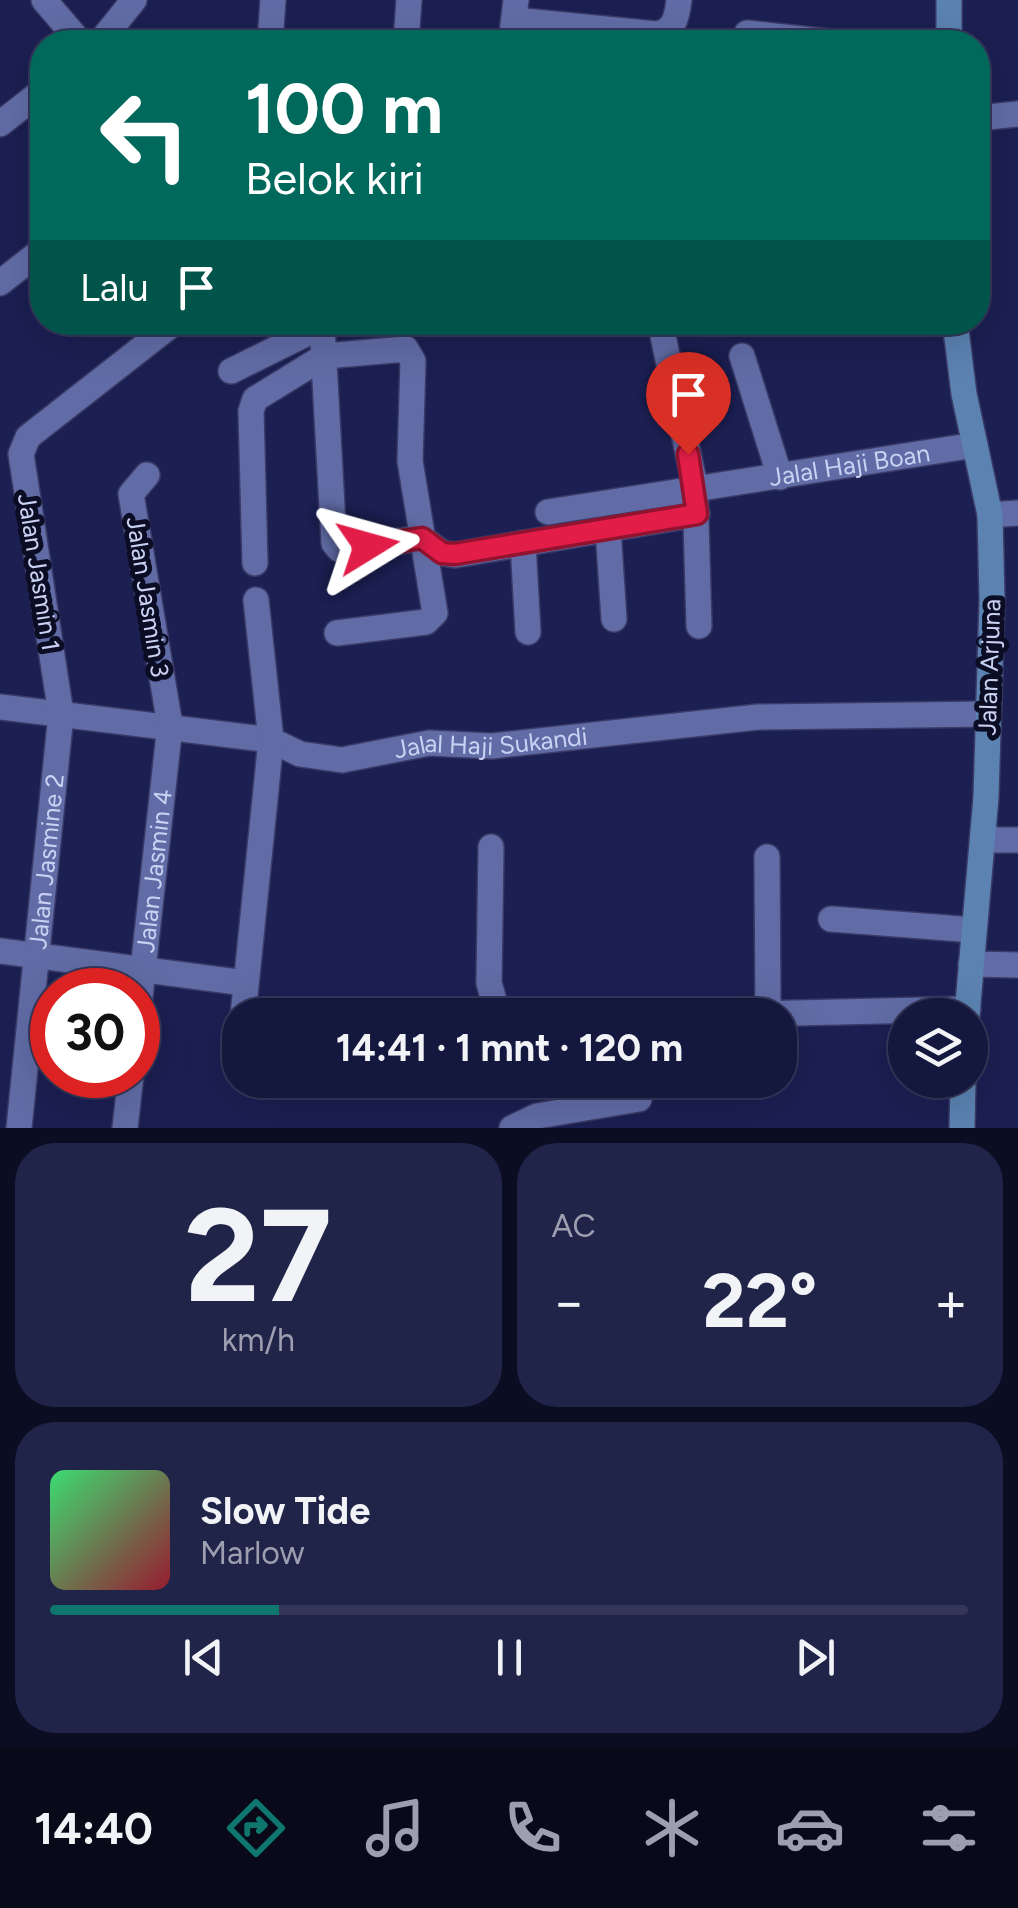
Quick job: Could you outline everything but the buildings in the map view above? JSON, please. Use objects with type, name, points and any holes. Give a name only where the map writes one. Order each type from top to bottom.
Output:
[{"type":"street","points":[[44,0],[70,30]]},
{"type":"street","points":[[110,30],[134,0]]},
{"type":"street","points":[[271,30],[273,0]]},
{"type":"street","points":[[407,30],[409,0]]},
{"type":"street","points":[[669,30],[680,0]]},
{"type":"street","points":[[949,0],[950,30]]},
{"type":"street","points":[[514,21],[612,30]]},
{"type":"street","points":[[0,124],[30,100]]},
{"type":"street","points":[[990,117],[1018,114]]},
{"type":"street","points":[[0,283],[30,259]]},
{"type":"street","name":"Jalan Jasmin 1","points":[[61,714],[23,447],[33,434],[159,335]]},
{"type":"street","points":[[663,335],[696,486],[699,626]]},
{"type":"street","name":"Jalan Arjuna","points":[[957,335],[990,515],[992,600],[983,834],[969,998]]},
{"type":"street","points":[[325,337],[334,546],[341,550],[422,538],[442,553],[455,554],[697,514]]},
{"type":"street","points":[[231,371],[325,337],[406,349],[413,361],[410,460],[434,616],[426,622],[337,633]]},
{"type":"street","points":[[255,562],[252,404],[325,337]]},
{"type":"street","points":[[742,356],[780,477]]},
{"type":"street","name":"Jalal Haji Boan","points":[[548,512],[975,445]]},
{"type":"street","name":"Jalan Jasmin 3","points":[[148,475],[131,494],[170,725]]},
{"type":"street","points":[[990,515],[1018,513]]},
{"type":"street","points":[[608,529],[614,619]]},
{"type":"street","points":[[523,543],[528,632]]},
{"type":"street","points":[[244,998],[270,740],[256,600]]},
{"type":"street","name":"Jalal Haji Sukandi","points":[[0,706],[270,740],[300,754],[342,760],[429,743],[492,746],[758,717],[988,714]]},
{"type":"street","name":"Jalan Jasmine 2","points":[[20,1128],[61,714]]},
{"type":"street","name":"Jalan Jasmin 4","points":[[142,967],[170,725]]},
{"type":"street","points":[[983,834],[995,840],[1018,840]]},
{"type":"street","points":[[491,847],[490,983],[497,998]]},
{"type":"street","points":[[768,857],[768,998]]},
{"type":"street","points":[[831,919],[974,930]]},
{"type":"street","points":[[0,952],[40,954],[244,983]]},
{"type":"street","points":[[971,964],[1018,965]]},
{"type":"street","points":[[797,1011],[888,1012]]},
{"type":"street","points":[[126,1128],[129,1098]]},
{"type":"street","points":[[962,1128],[963,1098]]},
{"type":"street","points":[[512,1128],[537,1116],[639,1099]]},
{"type":"route","points":[[368,546],[422,538],[442,553],[455,554],[697,514],[696,486],[688,454]]}]
